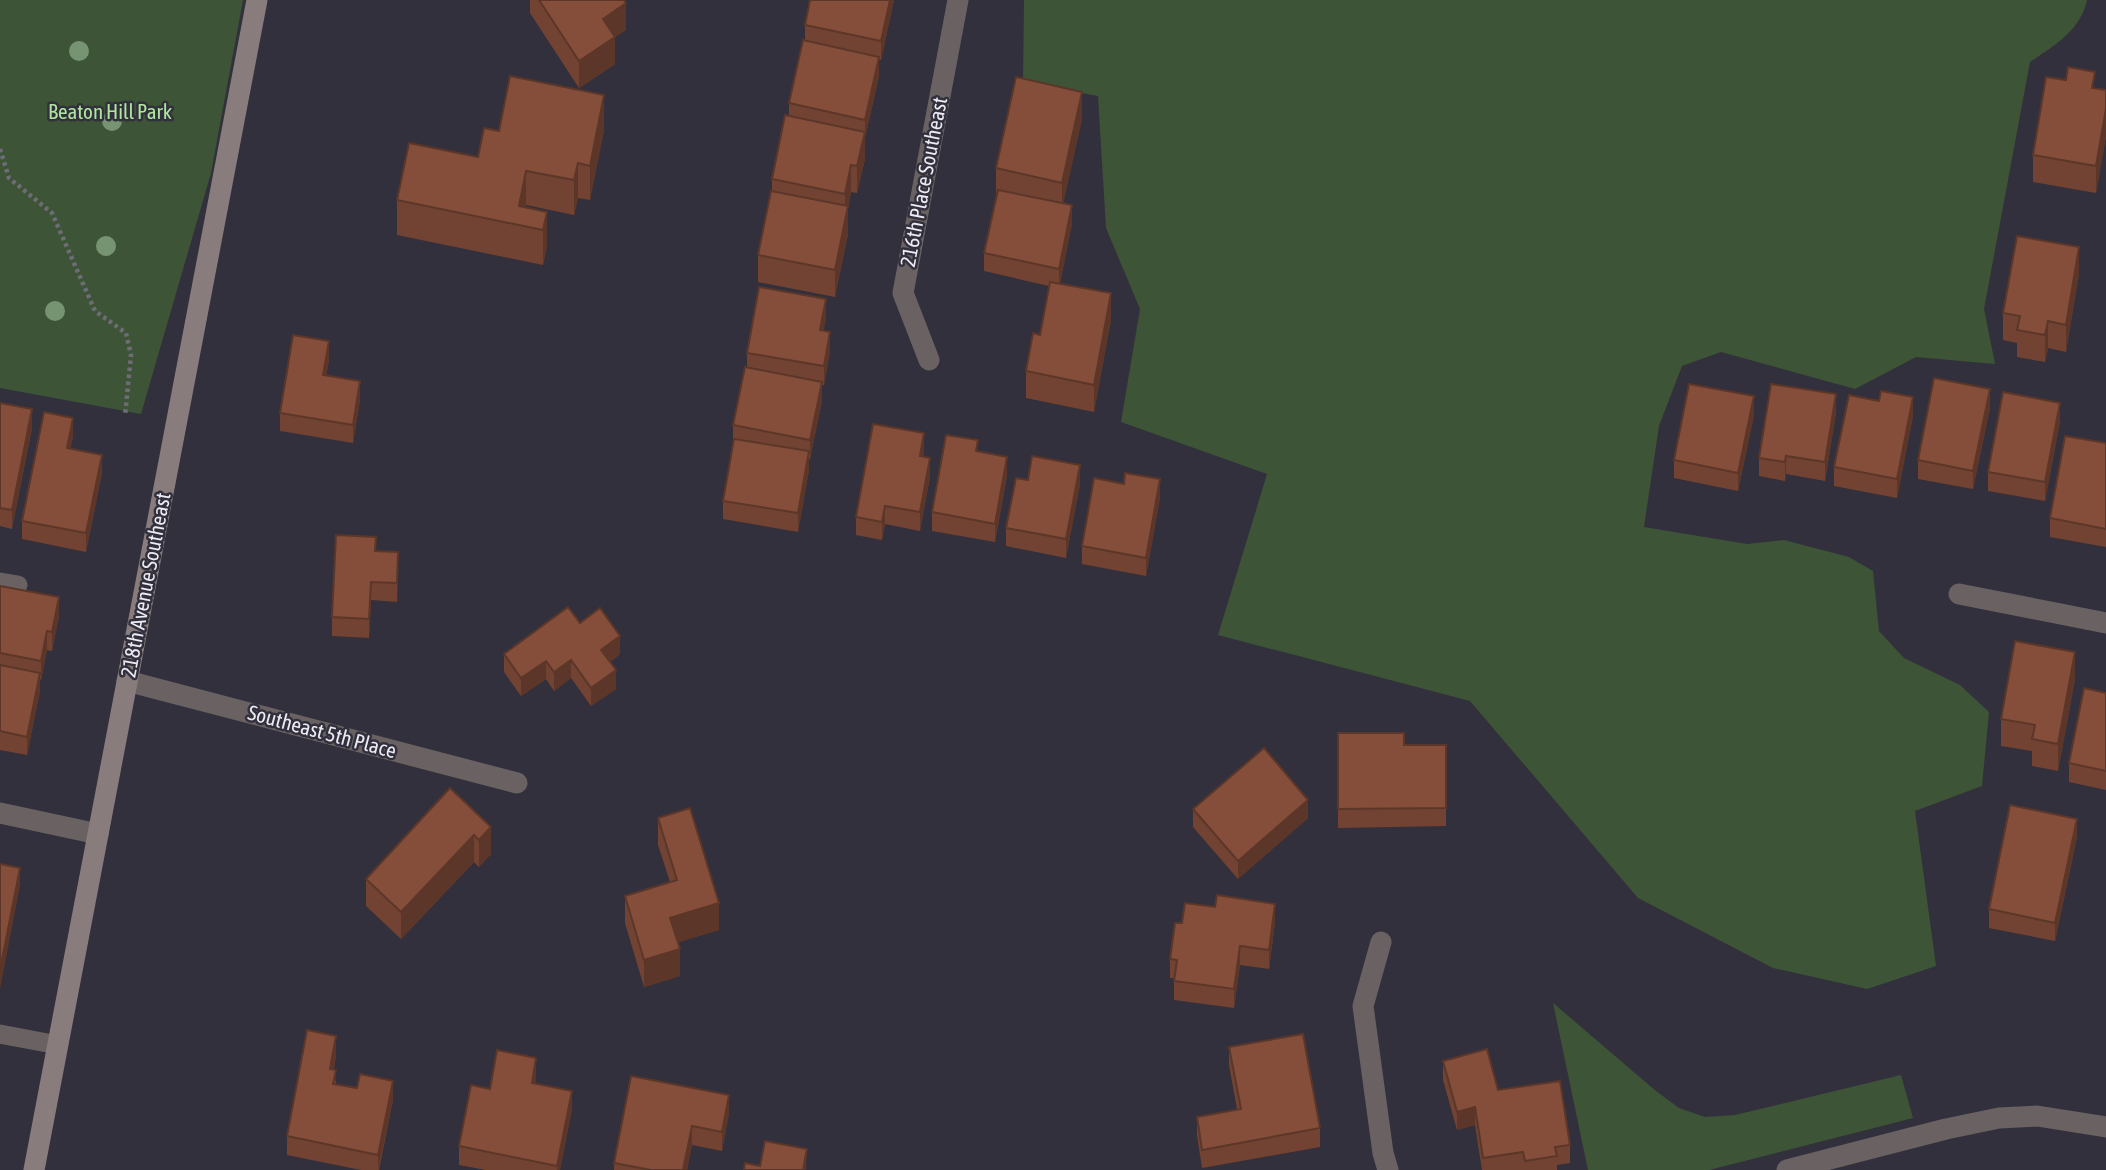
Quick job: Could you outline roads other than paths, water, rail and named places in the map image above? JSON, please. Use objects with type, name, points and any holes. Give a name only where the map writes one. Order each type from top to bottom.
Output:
[{"type":"street","name":"218th Avenue Southeast","points":[[34,1170],[257,0]]},
{"type":"street","name":"216th Place Southeast","points":[[929,360],[903,293],[958,0]]},
{"type":"street","points":[[1959,594],[2106,623]]},
{"type":"street","name":"Southeast 5th Place","points":[[127,681],[517,783]]},
{"type":"street","points":[[0,813],[98,834]]},
{"type":"street","points":[[1381,942],[1363,1006],[1383,1153],[1388,1170]]},
{"type":"street","points":[[1787,1170],[1999,1118],[2037,1116],[2106,1127]]},
{"type":"lane","points":[[0,1034],[58,1045]]},
{"type":"park label","name":"Beaton Hill Park","points":[[110,112]]}]
